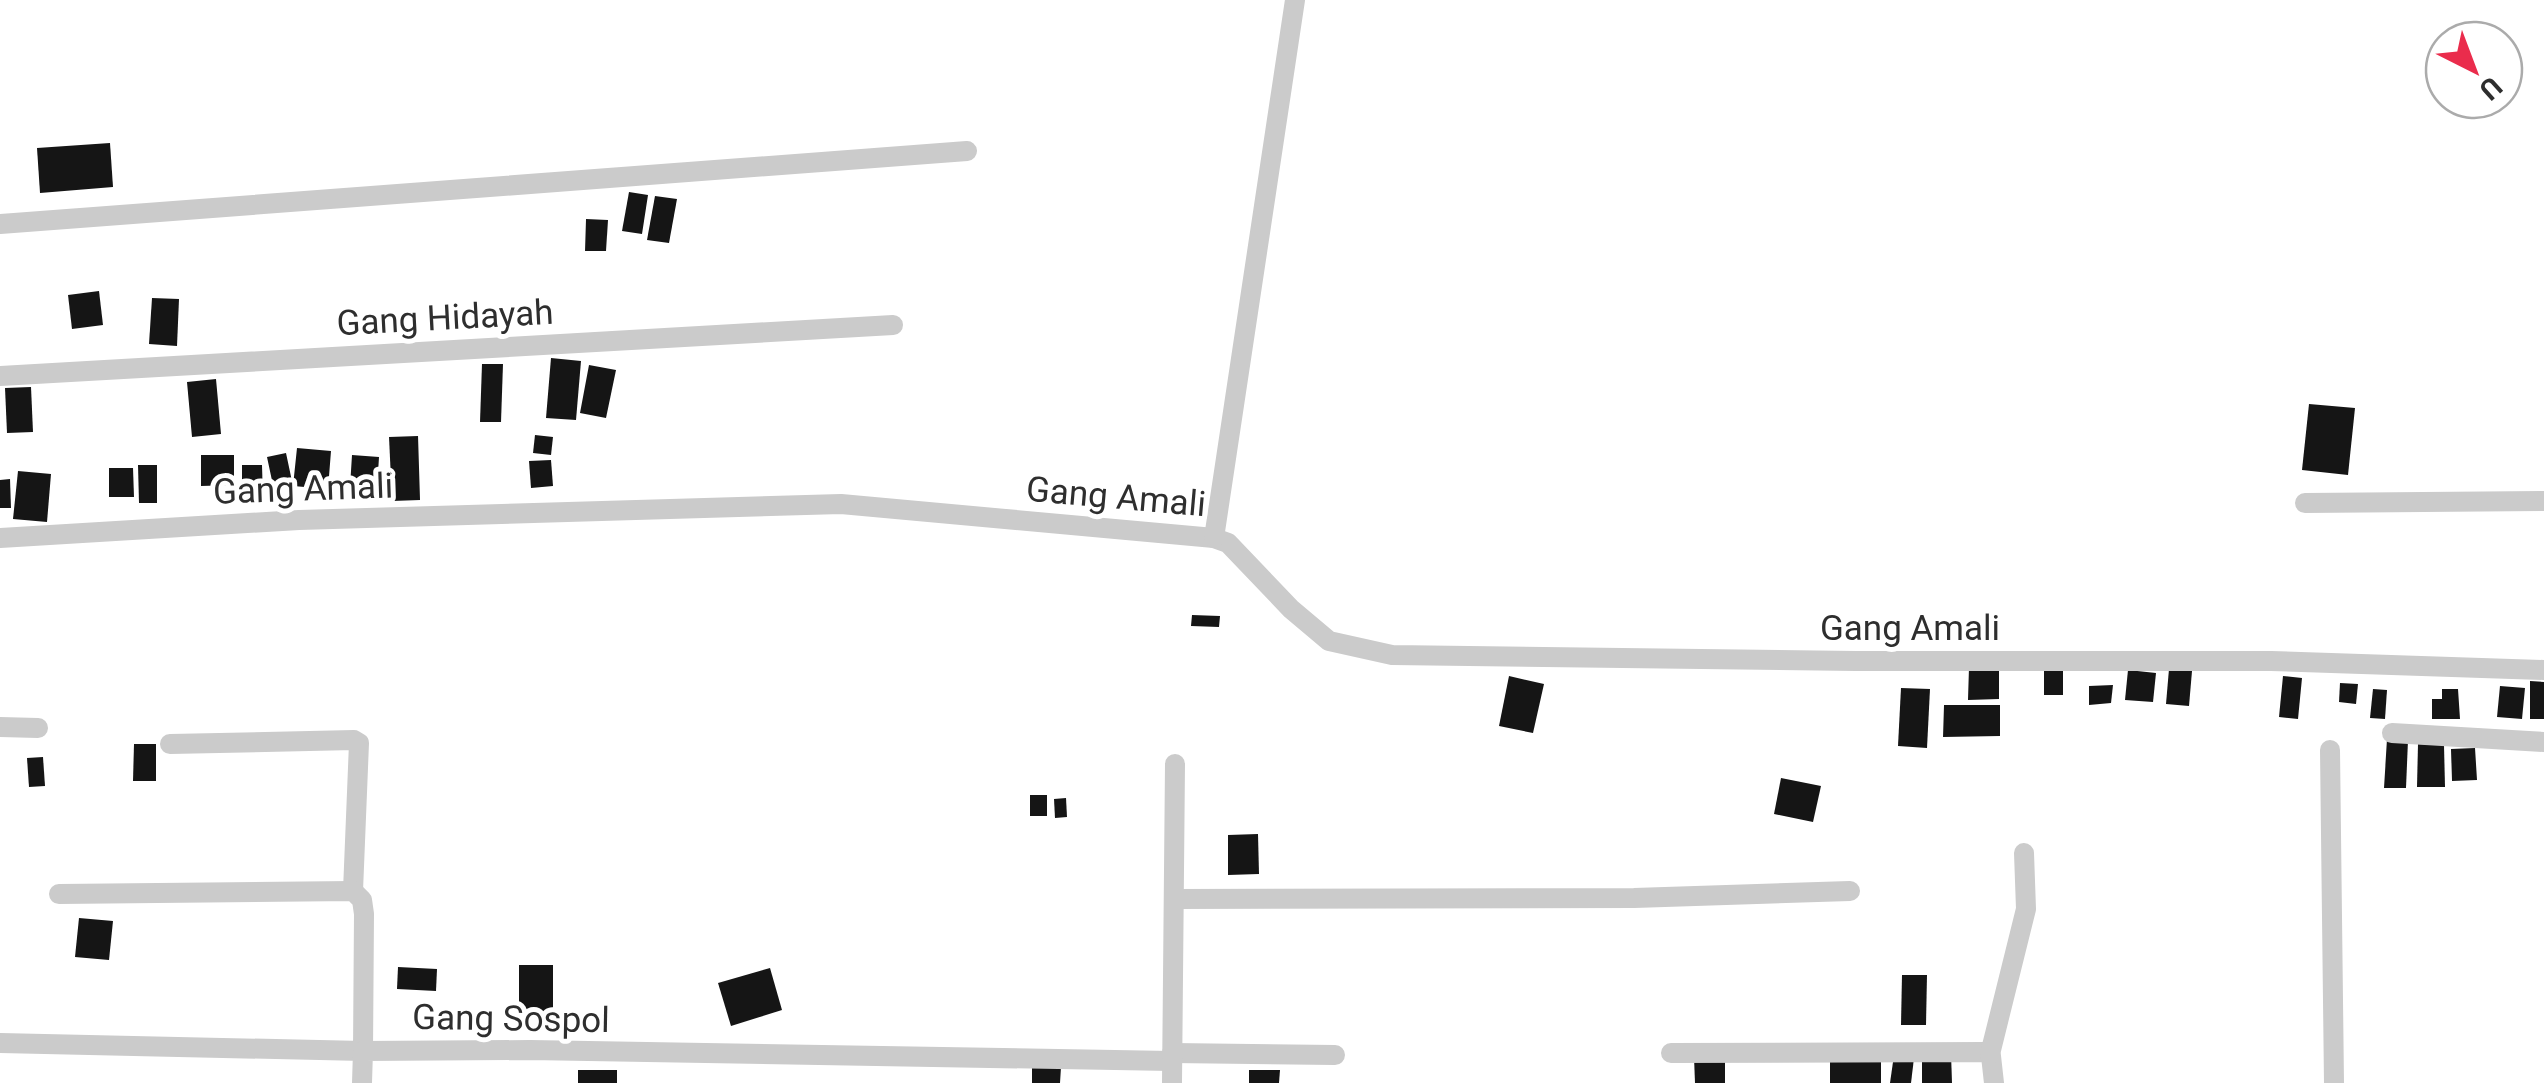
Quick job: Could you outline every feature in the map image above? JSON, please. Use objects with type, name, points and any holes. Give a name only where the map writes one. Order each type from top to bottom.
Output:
[{"type":"street","points":[[1214,538],[1295,0]]},
{"type":"street","points":[[0,224],[968,152]]},
{"type":"street","name":"Gang Hidayah","points":[[0,376],[893,326]]},
{"type":"street","points":[[2305,503],[2544,500]]},
{"type":"street","name":"Gang Amali","points":[[0,538],[299,520],[841,504],[918,508],[1016,521],[1214,538],[1228,542],[1291,608],[1329,641],[1392,655],[2271,661],[2544,670]]},
{"type":"street","points":[[0,727],[38,728]]},
{"type":"street","points":[[2392,732],[2544,742]]},
{"type":"street","points":[[170,744],[354,740],[359,744],[353,891]]},
{"type":"street","points":[[2330,750],[2334,1083]]},
{"type":"street","points":[[1172,1083],[1175,764]]},
{"type":"street","points":[[1994,1083],[1990,1054],[2026,910],[2024,853]]},
{"type":"street","points":[[0,1043],[363,1051],[364,914],[362,900],[353,891],[59,894]]},
{"type":"street","points":[[1174,899],[1615,899],[1850,891]]},
{"type":"street","name":"Gang Sospol","points":[[362,1083],[363,1051],[1335,1055]]},
{"type":"street","points":[[1672,1053],[1990,1054]]},
{"type":"building","points":[[110,143],[113,187],[40,193],[37,148]]},
{"type":"building","points":[[629,192],[648,195],[642,234],[622,231]]},
{"type":"building","points":[[655,196],[677,199],[669,243],[647,240]]},
{"type":"building","points":[[586,219],[608,220],[606,251],[585,251]]},
{"type":"building","points":[[99,291],[103,325],[72,329],[68,295]]},
{"type":"building","points":[[152,298],[179,299],[177,346],[149,344]]},
{"type":"building","points":[[551,358],[581,361],[576,420],[546,418]]},
{"type":"building","points":[[482,364],[503,364],[501,422],[480,422]]},
{"type":"building","points":[[589,365],[616,370],[606,418],[580,413]]},
{"type":"building","points":[[216,379],[221,434],[192,437],[187,382]]},
{"type":"building","points":[[31,387],[33,432],[7,433],[5,388]]},
{"type":"building","points":[[2309,404],[2355,408],[2348,475],[2302,470]]},
{"type":"building","points":[[535,435],[553,437],[551,455],[533,453]]},
{"type":"building","points":[[418,436],[420,500],[392,501],[389,437]]},
{"type":"building","points":[[297,448],[331,451],[328,489],[293,486]]},
{"type":"building","points":[[286,453],[293,486],[274,490],[267,457]]},
{"type":"building","points":[[201,455],[234,455],[234,485],[201,486]]},
{"type":"building","points":[[352,455],[379,457],[377,489],[350,487]]},
{"type":"building","points":[[551,460],[553,486],[531,488],[529,461]]},
{"type":"building","points":[[138,465],[157,465],[157,503],[139,503]]},
{"type":"building","points":[[242,465],[262,465],[263,500],[242,500]]},
{"type":"building","points":[[109,468],[133,468],[134,497],[109,497]]},
{"type":"building","points":[[18,471],[51,474],[47,522],[13,519]]},
{"type":"building","points":[[10,479],[11,508],[0,508],[0,480]]},
{"type":"building","points":[[1192,615],[1220,616],[1219,627],[1191,626]]},
{"type":"building","points":[[1969,667],[1999,667],[1999,699],[1968,700]]},
{"type":"building","points":[[2044,668],[2063,668],[2063,695],[2044,695]]},
{"type":"building","points":[[2169,669],[2192,671],[2189,706],[2166,704]]},
{"type":"building","points":[[2128,670],[2156,673],[2153,702],[2125,700]]},
{"type":"building","points":[[1509,676],[1544,684],[1533,733],[1499,726]]},
{"type":"building","points":[[2283,676],[2302,678],[2298,719],[2279,717]]},
{"type":"building","points":[[2530,681],[2544,682],[2544,719],[2530,719]]},
{"type":"building","points":[[2340,683],[2358,684],[2356,704],[2339,702]]},
{"type":"building","points":[[2113,685],[2111,703],[2089,705],[2089,686]]},
{"type":"building","points":[[2500,686],[2525,688],[2522,719],[2497,717]]},
{"type":"building","points":[[1901,688],[1930,689],[1927,748],[1898,746]]},
{"type":"building","points":[[2373,689],[2387,690],[2385,719],[2370,718]]},
{"type":"building","points":[[2442,689],[2458,689],[2460,719],[2432,719],[2432,699],[2442,699]]},
{"type":"building","points":[[1944,705],[2000,705],[2000,736],[1943,737]]},
{"type":"building","points":[[2387,739],[2408,740],[2406,788],[2384,788]]},
{"type":"building","points":[[134,744],[156,744],[156,781],[133,781]]},
{"type":"building","points":[[2418,744],[2444,745],[2445,787],[2417,787]]},
{"type":"building","points":[[2475,748],[2477,780],[2452,781],[2451,749]]},
{"type":"building","points":[[43,757],[45,786],[29,787],[27,758]]},
{"type":"building","points":[[1781,778],[1821,786],[1813,822],[1774,814]]},
{"type":"building","points":[[1030,795],[1047,795],[1047,816],[1030,816]]},
{"type":"building","points":[[1066,798],[1067,817],[1055,818],[1054,799]]},
{"type":"building","points":[[1258,834],[1259,874],[1228,875],[1228,835]]},
{"type":"building","points":[[79,918],[113,921],[109,960],[75,957]]},
{"type":"building","points":[[519,965],[553,965],[553,1019],[519,1020]]},
{"type":"building","points":[[398,967],[437,969],[436,991],[397,989]]},
{"type":"building","points":[[770,968],[782,1010],[731,1026],[718,983]]},
{"type":"building","points":[[1902,975],[1927,975],[1926,1025],[1901,1025]]},
{"type":"building","points":[[1951,1053],[1952,1083],[1922,1083],[1922,1054]]},
{"type":"building","points":[[1830,1055],[1881,1055],[1881,1083],[1830,1083]]},
{"type":"building","points":[[1894,1055],[1914,1058],[1911,1083],[1890,1083]]},
{"type":"building","points":[[1725,1056],[1725,1083],[1695,1083],[1694,1057]]},
{"type":"building","points":[[1032,1067],[1061,1067],[1060,1083],[1032,1083]]},
{"type":"building","points":[[578,1070],[617,1070],[617,1083],[578,1083]]},
{"type":"building","points":[[1249,1070],[1280,1070],[1279,1083],[1249,1083]]}]
